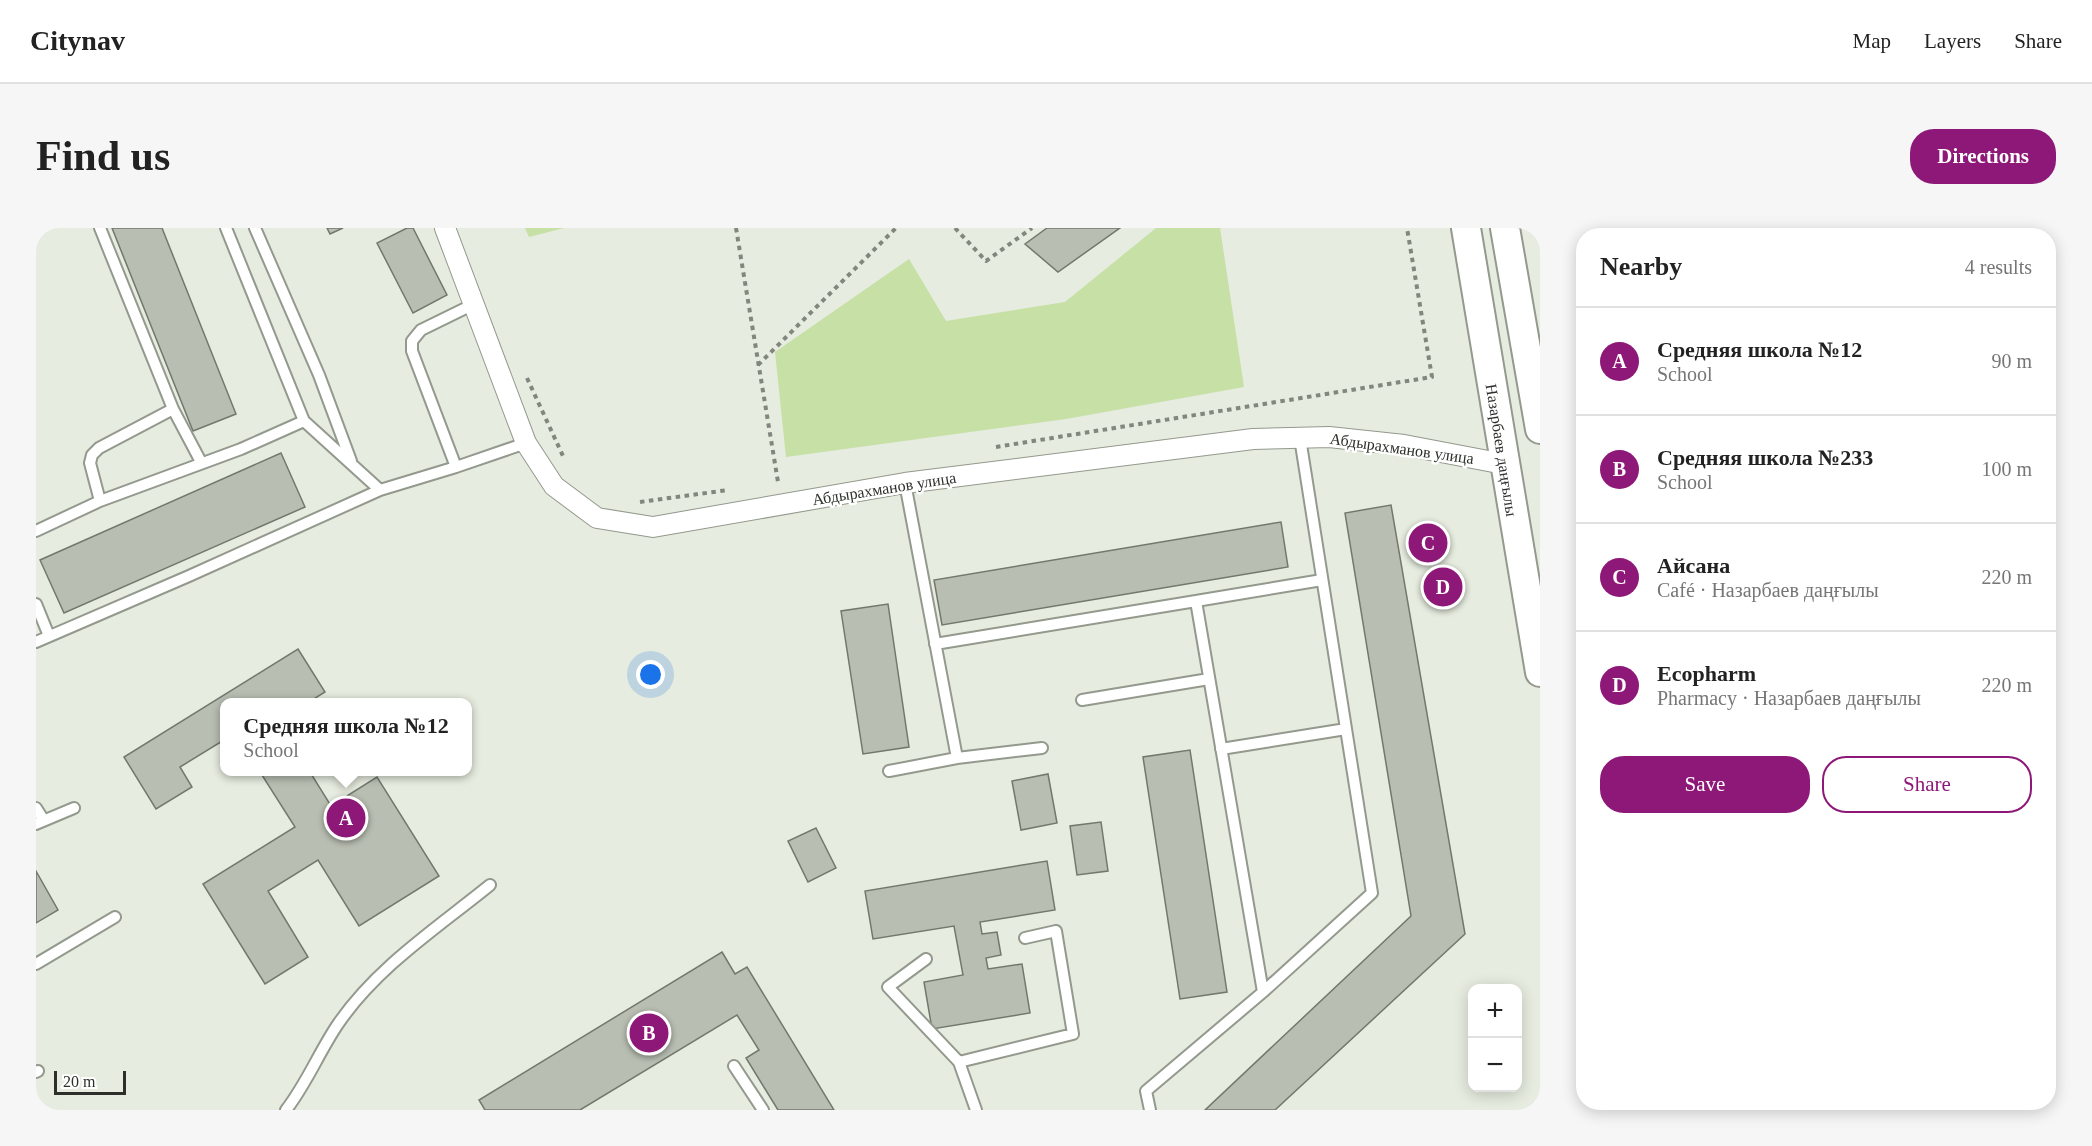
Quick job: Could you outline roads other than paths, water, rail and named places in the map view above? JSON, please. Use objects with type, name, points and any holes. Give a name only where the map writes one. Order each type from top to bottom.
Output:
[{"type":"main road","name":"Назарбаев даңғылы","points":[[1466,228],[1504,464],[1539,659]]},
{"type":"main road","points":[[1505,228],[1540,429]]},
{"type":"street","name":"Абдырахманов улица","points":[[445,228],[526,443],[554,486],[597,519],[653,527],[905,483],[1254,439],[1329,437],[1404,445],[1504,464]]},
{"type":"lane","points":[[100,228],[173,409],[201,462]]},
{"type":"lane","points":[[226,228],[304,421],[380,490]]},
{"type":"lane","points":[[255,228],[319,375],[352,465]]},
{"type":"lane","points":[[456,467],[412,351],[412,341],[422,330],[474,304]]},
{"type":"lane","points":[[100,501],[90,463],[92,454],[99,448],[173,409]]},
{"type":"lane","points":[[36,531],[100,501],[241,449],[304,421]]},
{"type":"lane","points":[[1150,1110],[1146,1091],[1263,992],[1372,893],[1300,438]]},
{"type":"lane","points":[[36,642],[380,490],[526,443]]},
{"type":"lane","points":[[905,483],[957,758]]},
{"type":"lane","points":[[935,644],[1322,580]]},
{"type":"lane","points":[[1196,601],[1263,992]]},
{"type":"lane","points":[[36,604],[49,636]]},
{"type":"lane","points":[[1082,699],[1209,679]]},
{"type":"lane","points":[[1221,749],[1346,729]]},
{"type":"lane","points":[[889,771],[957,758],[1042,748]]},
{"type":"lane","points":[[36,808],[39,821],[74,807]]},
{"type":"lane","points":[[286,1110],[299,1093],[339,1024],[384,970],[490,885]]},
{"type":"lane","points":[[36,964],[115,917]]},
{"type":"lane","points":[[959,1062],[1073,1034],[1056,931],[1025,939]]},
{"type":"lane","points":[[926,959],[888,987],[959,1062],[976,1110]]},
{"type":"lane","points":[[734,1066],[763,1110]]},
{"type":"place","name":"Айсана","points":[[1428,543]]},
{"type":"place","name":"Ecopharm","points":[[1443,587]]},
{"type":"place","name":"Средняя школа №12","points":[[346,818]]},
{"type":"place","name":"Средняя школа №233","points":[[649,1033]]}]
